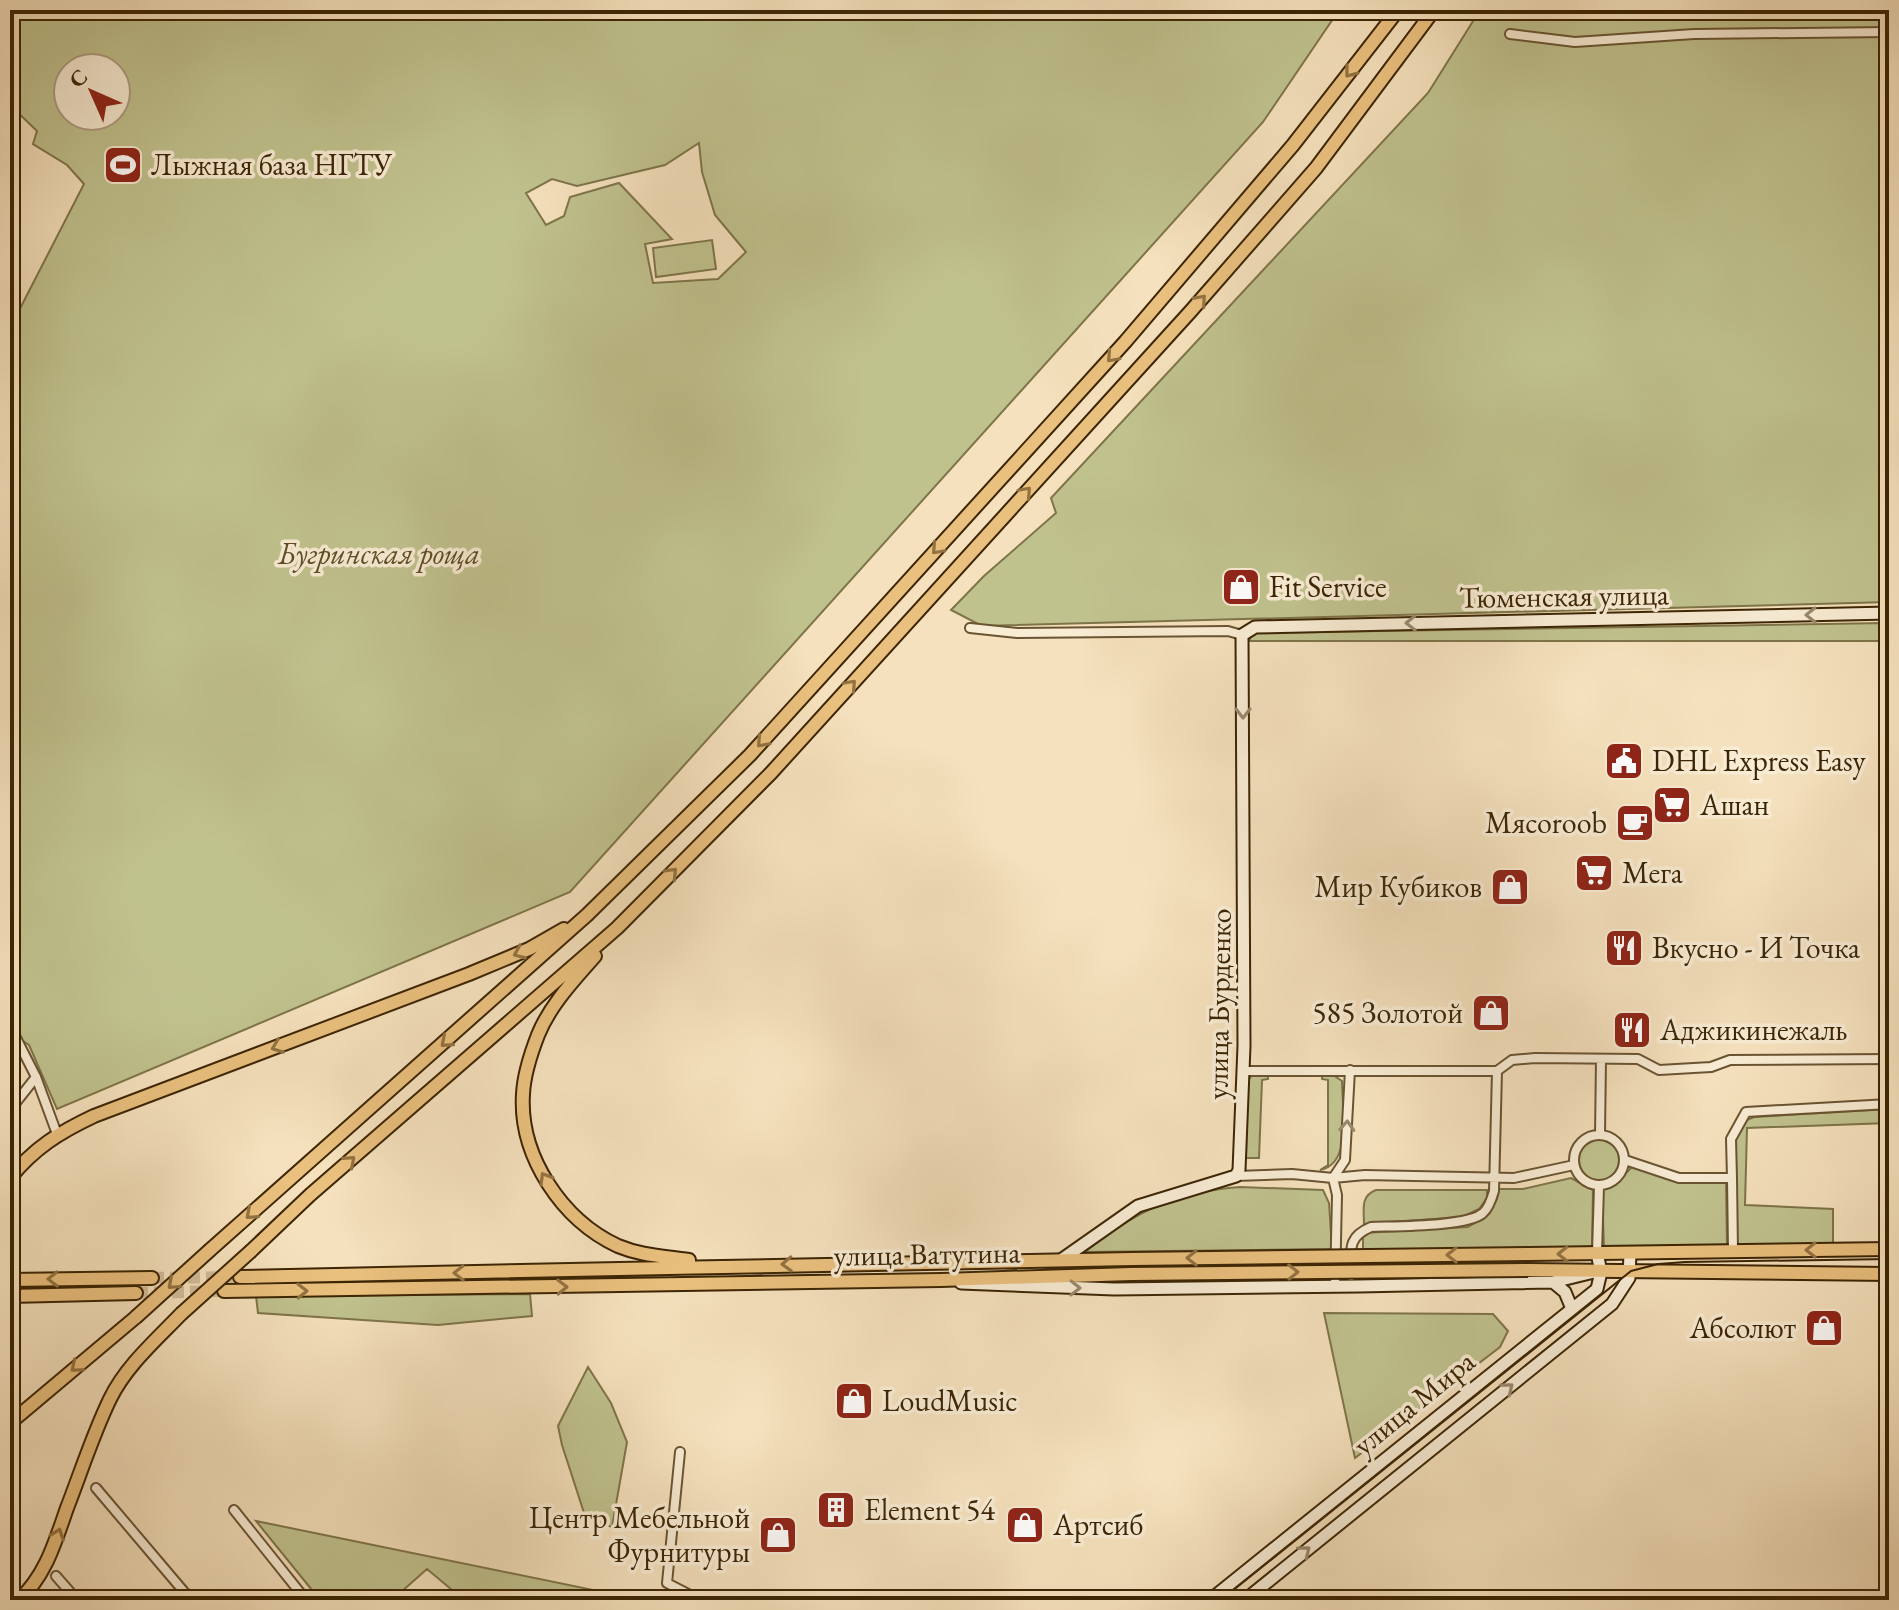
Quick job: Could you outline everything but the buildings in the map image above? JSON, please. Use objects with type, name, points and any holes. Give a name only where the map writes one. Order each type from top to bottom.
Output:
[{"type":"main road","points":[[10,1423],[136,1317],[587,915],[750,755],[1125,342],[1293,145],[1398,10]]},
{"type":"main road","points":[[19,1600],[35,1586],[46,1565],[94,1436],[112,1396],[134,1363],[181,1314],[310,1195],[617,928],[771,773],[1190,312],[1316,168],[1434,10]]},
{"type":"main road","points":[[10,1178],[31,1153],[57,1134],[94,1116],[481,969],[529,949],[587,915]]},
{"type":"main road","points":[[617,928],[557,1001],[539,1032],[523,1095],[525,1128],[536,1162],[563,1203],[586,1226],[617,1245],[650,1257],[732,1266]]},
{"type":"main road","points":[[1597,1253],[1889,1249]]},
{"type":"main road","name":"улица Ватутина","points":[[240,1277],[1061,1260],[1597,1253]]},
{"type":"main road","points":[[1631,1271],[1889,1274]]},
{"type":"main road","name":"улица Ватутина","points":[[224,1291],[941,1280],[1131,1274],[1631,1271]]},
{"type":"main road","points":[[10,1280],[152,1278]]},
{"type":"main road","points":[[10,1297],[136,1293]]},
{"type":"street","points":[[1510,34],[1575,42],[1694,34],[1889,32]]},
{"type":"street","name":"Тюменская улица","points":[[1242,635],[1255,627],[1889,613]]},
{"type":"street","points":[[970,628],[1017,633],[1228,631],[1242,635]]},
{"type":"street","name":"улица Бурденко","points":[[1236,1176],[1239,1170],[1244,1071],[1242,635]]},
{"type":"street","points":[[10,1026],[36,1077],[57,1134]]},
{"type":"street","points":[[1244,1071],[1497,1071],[1512,1060],[1601,1059],[1638,1059],[1659,1070],[1711,1067],[1730,1060],[1889,1059]]},
{"type":"street","points":[[1600,1135],[1601,1059]]},
{"type":"street","points":[[1335,1286],[1337,1195],[1333,1178],[1345,1160],[1350,1070]]},
{"type":"street","points":[[1351,1286],[1352,1240],[1358,1232],[1371,1227],[1465,1221],[1483,1213],[1492,1200],[1497,1071]]},
{"type":"street","points":[[10,1110],[36,1077]]},
{"type":"street","points":[[1733,1251],[1731,1139],[1746,1112],[1889,1104]]},
{"type":"street","points":[[1600,1135],[1614,1140],[1625,1160],[1620,1175],[1607,1185],[1599,1186],[1580,1178],[1573,1157],[1585,1139],[1600,1135]]},
{"type":"street","points":[[1625,1160],[1679,1178],[1732,1178]]},
{"type":"street","points":[[1061,1260],[1138,1206],[1236,1176],[1525,1178],[1574,1165]]},
{"type":"street","points":[[941,1280],[976,1285],[1053,1288],[1553,1282],[1598,1272],[1599,1186]]},
{"type":"street","points":[[1630,1253],[1631,1271]]},
{"type":"street","name":"улица Мира","points":[[1245,1600],[1612,1304],[1631,1271]]},
{"type":"street","name":"улица Мира","points":[[1210,1600],[1597,1289],[1598,1272]]},
{"type":"street","points":[[1553,1282],[1565,1292],[1572,1309]]},
{"type":"street","points":[[680,1452],[667,1583],[700,1600]]},
{"type":"street","points":[[96,1488],[191,1600]]},
{"type":"street","points":[[1341,1494],[1355,1511]]},
{"type":"street","points":[[234,1510],[306,1600]]},
{"type":"street","points":[[56,1576],[77,1600]]},
{"type":"green space","name":"Бугринская роща","points":[[10,10],[1339,10],[1263,122],[570,892],[57,1109],[29,1045],[10,1033],[10,328],[84,184],[67,165],[33,144],[37,131],[10,105]],"holes":[[[699,143],[702,172],[715,215],[746,252],[718,279],[653,283],[645,244],[672,239],[619,183],[570,197],[564,216],[546,225],[526,193],[552,179],[577,186],[665,165]]]},
{"type":"green space","points":[[1480,10],[1889,10],[1889,602],[982,626],[951,610],[984,576],[1056,513],[1051,498],[1428,93]]},
{"type":"green space","points":[[712,240],[716,269],[656,277],[653,248]]},
{"type":"green space","points":[[1889,625],[1888,641],[1250,641],[1252,633]]},
{"type":"green space","points":[[1252,1075],[1268,1075],[1268,1079],[1262,1080],[1259,1158],[1246,1158],[1247,1082]]},
{"type":"green space","points":[[1322,1075],[1333,1075],[1342,1081],[1344,1119],[1337,1157],[1330,1166],[1320,1170],[1328,1165],[1328,1080],[1322,1079]]},
{"type":"green space","points":[[1889,1109],[1889,1123],[1747,1128],[1745,1205],[1833,1209],[1833,1246],[1737,1247],[1735,1140],[1747,1120],[1754,1117]]},
{"type":"green space","points":[[1599,1140],[1613,1146],[1619,1160],[1613,1174],[1599,1180],[1585,1174],[1579,1160],[1585,1146]]},
{"type":"green space","points":[[1633,1166],[1680,1182],[1726,1180],[1727,1246],[1604,1248],[1602,1189],[1621,1178]]},
{"type":"green space","points":[[1571,1178],[1593,1190],[1592,1248],[1363,1251],[1363,1233],[1468,1227],[1486,1216],[1497,1199],[1498,1189],[1523,1189]]},
{"type":"green space","points":[[1240,1187],[1323,1190],[1329,1203],[1332,1249],[1085,1252],[1156,1206],[1195,1194]]},
{"type":"green space","points":[[1376,1190],[1487,1190],[1487,1198],[1479,1209],[1462,1217],[1364,1224],[1365,1200]]},
{"type":"green space","points":[[530,1294],[532,1316],[438,1325],[258,1313],[256,1296]]},
{"type":"green space","points":[[1324,1313],[1493,1314],[1508,1331],[1500,1347],[1355,1458]]},
{"type":"green space","points":[[588,1367],[611,1403],[627,1442],[612,1527],[585,1516],[558,1426]]},
{"type":"green space","points":[[256,1521],[608,1593],[610,1600],[464,1600],[427,1569],[392,1600],[320,1600]]},
{"type":"tunnel","points":[[152,1278],[240,1277]]},
{"type":"tunnel","points":[[136,1293],[224,1291]]},
{"type":"tram line","points":[[1221,1600],[1631,1271],[1658,1264],[1685,1262],[1889,1259]]},
{"type":"place","name":"Лыжная база НГТУ","points":[[123,165]]},
{"type":"place","name":"Fit Service","points":[[1241,587]]},
{"type":"place","name":"DHL Express Easy","points":[[1624,761]]},
{"type":"place","name":"Ашан","points":[[1672,805]]},
{"type":"place","name":"Мясоroob","points":[[1635,823]]},
{"type":"place","name":"Мега","points":[[1594,873]]},
{"type":"place","name":"Мир Кубиков","points":[[1510,887]]},
{"type":"place","name":"Вкусно - И Точка","points":[[1624,948]]},
{"type":"place","name":"585 Золотой","points":[[1491,1013]]},
{"type":"place","name":"Аджикинежаль","points":[[1632,1030]]},
{"type":"place","name":"Абсолют","points":[[1824,1328]]},
{"type":"place","name":"LoudMusic","points":[[854,1401]]},
{"type":"place","name":"Element 54","points":[[836,1510]]},
{"type":"place","name":"Артсиб","points":[[1025,1525]]},
{"type":"place","name":"Центр Мебельной Фурнитуры","points":[[778,1535]]}]
